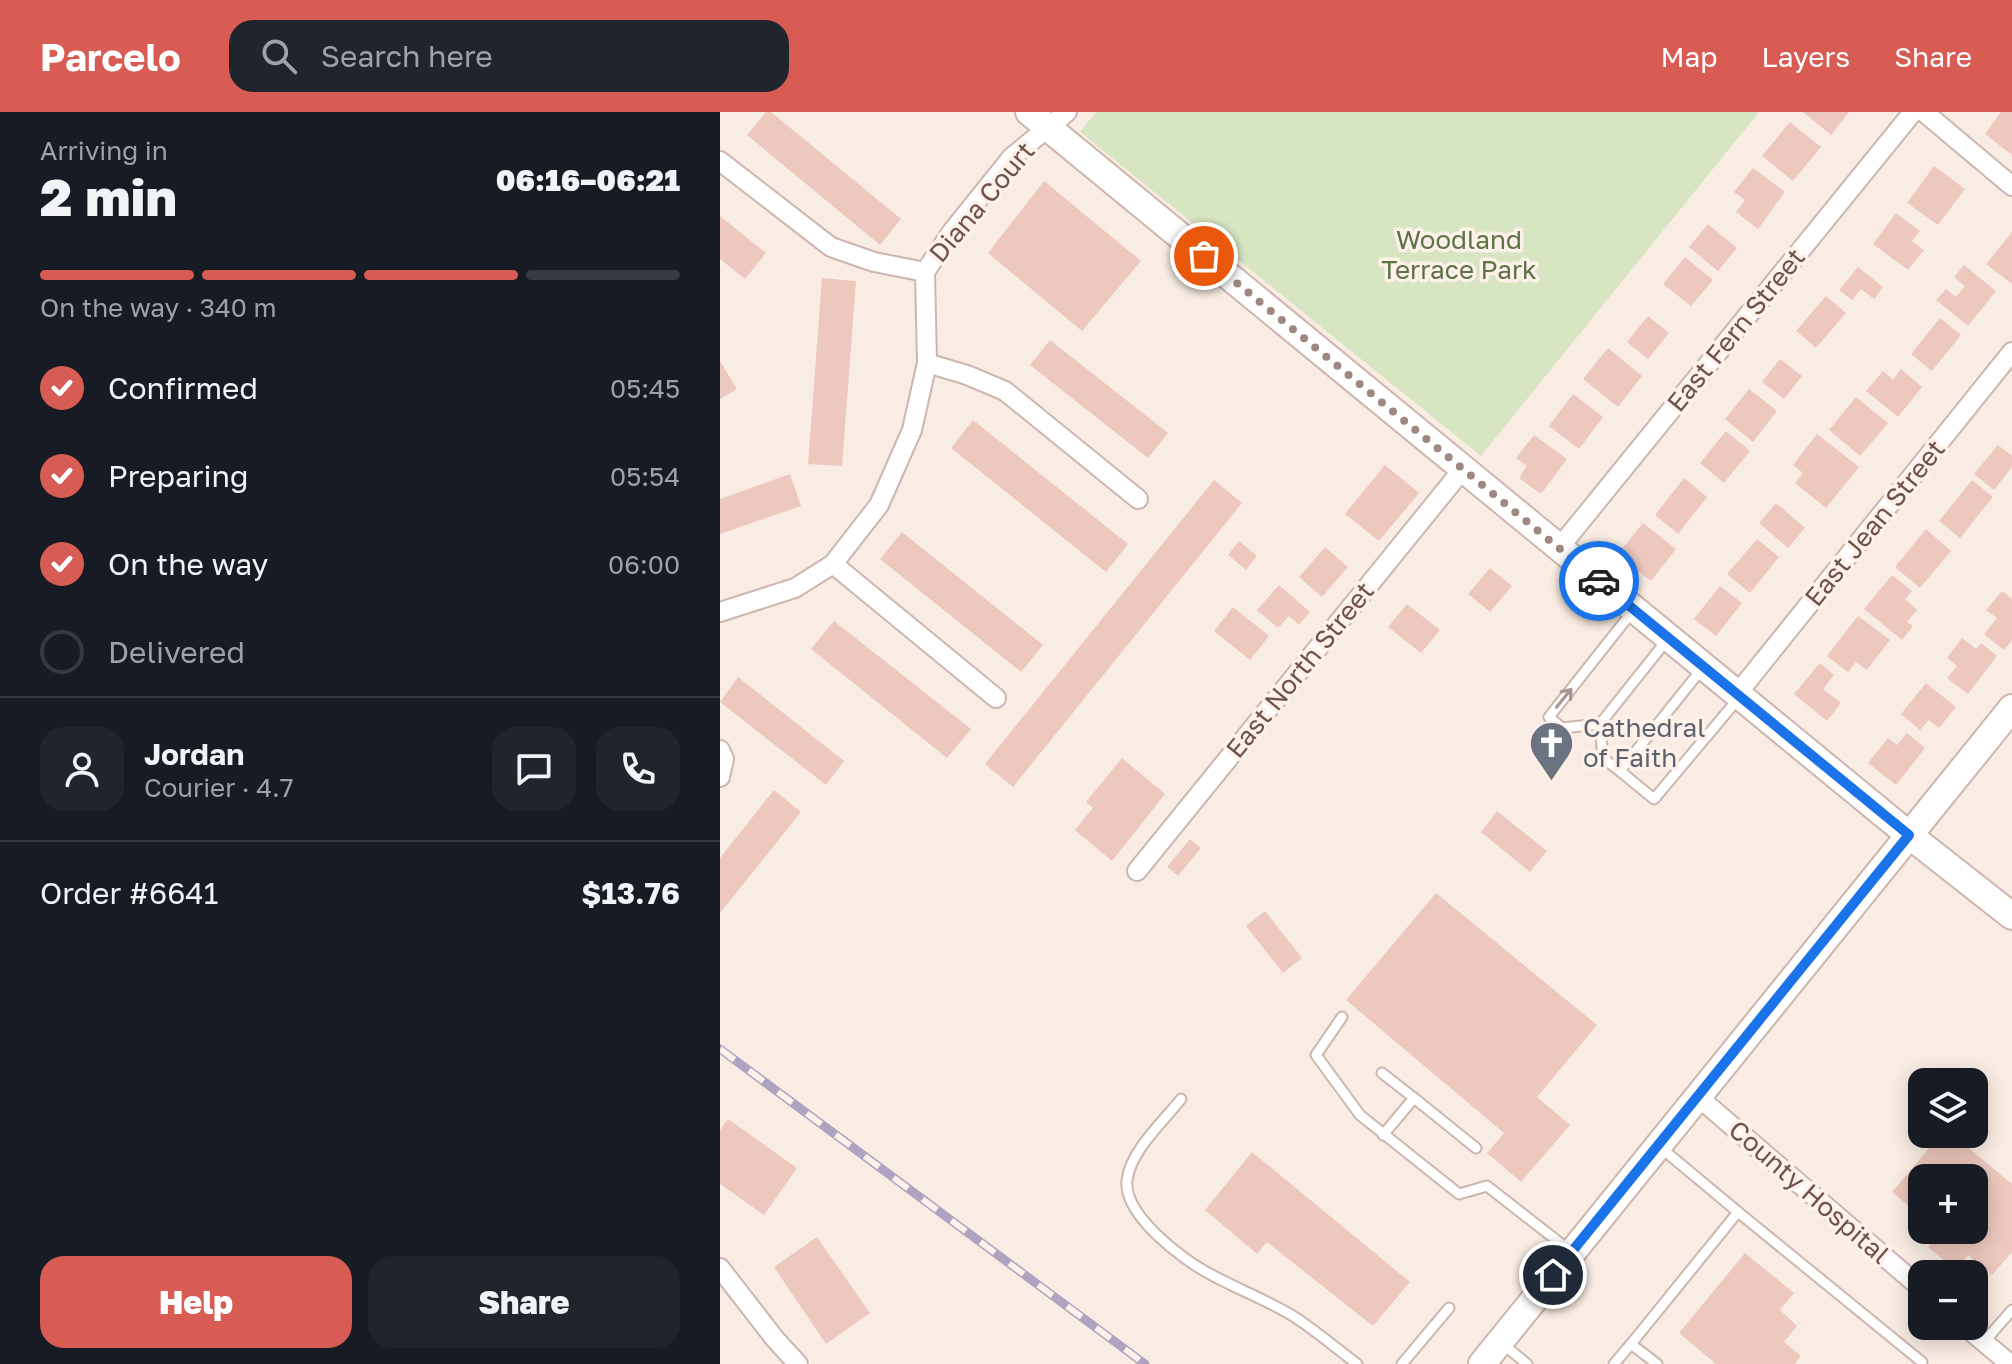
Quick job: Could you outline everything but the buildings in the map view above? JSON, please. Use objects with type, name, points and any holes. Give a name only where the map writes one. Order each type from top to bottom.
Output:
[{"type":"street","points":[[1925,113],[2012,186]]},
{"type":"street","name":"East Fern Street","points":[[1559,548],[1925,113]]},
{"type":"street","points":[[1048,117],[1463,469],[2012,916]]},
{"type":"street","name":"Diana Court","points":[[720,612],[795,588],[833,564],[879,505],[912,430],[927,363],[925,272],[951,233],[1048,117]]},
{"type":"street","points":[[720,161],[831,247],[874,262],[925,272]]},
{"type":"street","name":"East Jean Street","points":[[1738,695],[2012,352]]},
{"type":"street","points":[[927,363],[1005,391],[1138,499]]},
{"type":"street","name":"East North Street","points":[[1137,871],[1463,469]]},
{"type":"street","points":[[833,564],[996,698]]},
{"type":"street","points":[[1482,1364],[2012,708]]},
{"type":"street","points":[[720,750],[724,759],[720,777]]},
{"type":"street","name":"County Hospital","points":[[1697,1096],[1908,1277]]},
{"type":"street","points":[[720,1268],[798,1364]]},
{"type":"street","points":[[1982,1340],[2010,1364]]},
{"type":"lane","points":[[1600,724],[1562,728],[1549,717],[1634,610]]},
{"type":"lane","points":[[1669,638],[1600,724],[1603,758],[1654,799],[1738,695]]},
{"type":"lane","points":[[1620,771],[1704,667]]},
{"type":"lane","points":[[1342,1017],[1316,1055],[1360,1115],[1459,1194],[1487,1186],[1571,1252]]},
{"type":"lane","points":[[1382,1073],[1476,1148]]},
{"type":"lane","points":[[1383,1135],[1414,1098]]},
{"type":"lane","points":[[1181,1099],[1141,1149],[1128,1177],[1129,1196],[1144,1221],[1206,1272],[1292,1316],[1357,1364]]},
{"type":"lane","points":[[1657,1145],[1922,1362]]},
{"type":"lane","points":[[1614,1364],[1738,1212]]},
{"type":"lane","points":[[1402,1364],[1449,1308]]},
{"type":"lane","points":[[1984,1342],[2012,1310]]},
{"type":"lane","points":[[1500,1342],[1527,1364]]},
{"type":"lane","points":[[1631,1344],[1657,1364]]},
{"type":"green space","name":"Woodland Terrace Park","points":[[1096,112],[1759,112],[1481,456],[1080,132]]},
{"type":"railway","points":[[720,1049],[1145,1364]]},
{"type":"way so far","points":[[1204,256],[1599,581]]},
{"type":"place","name":"Cathedral of Faith","points":[[1552,782]]},
{"type":"route","points":[[1553,1275],[1909,835],[1599,581]]}]
